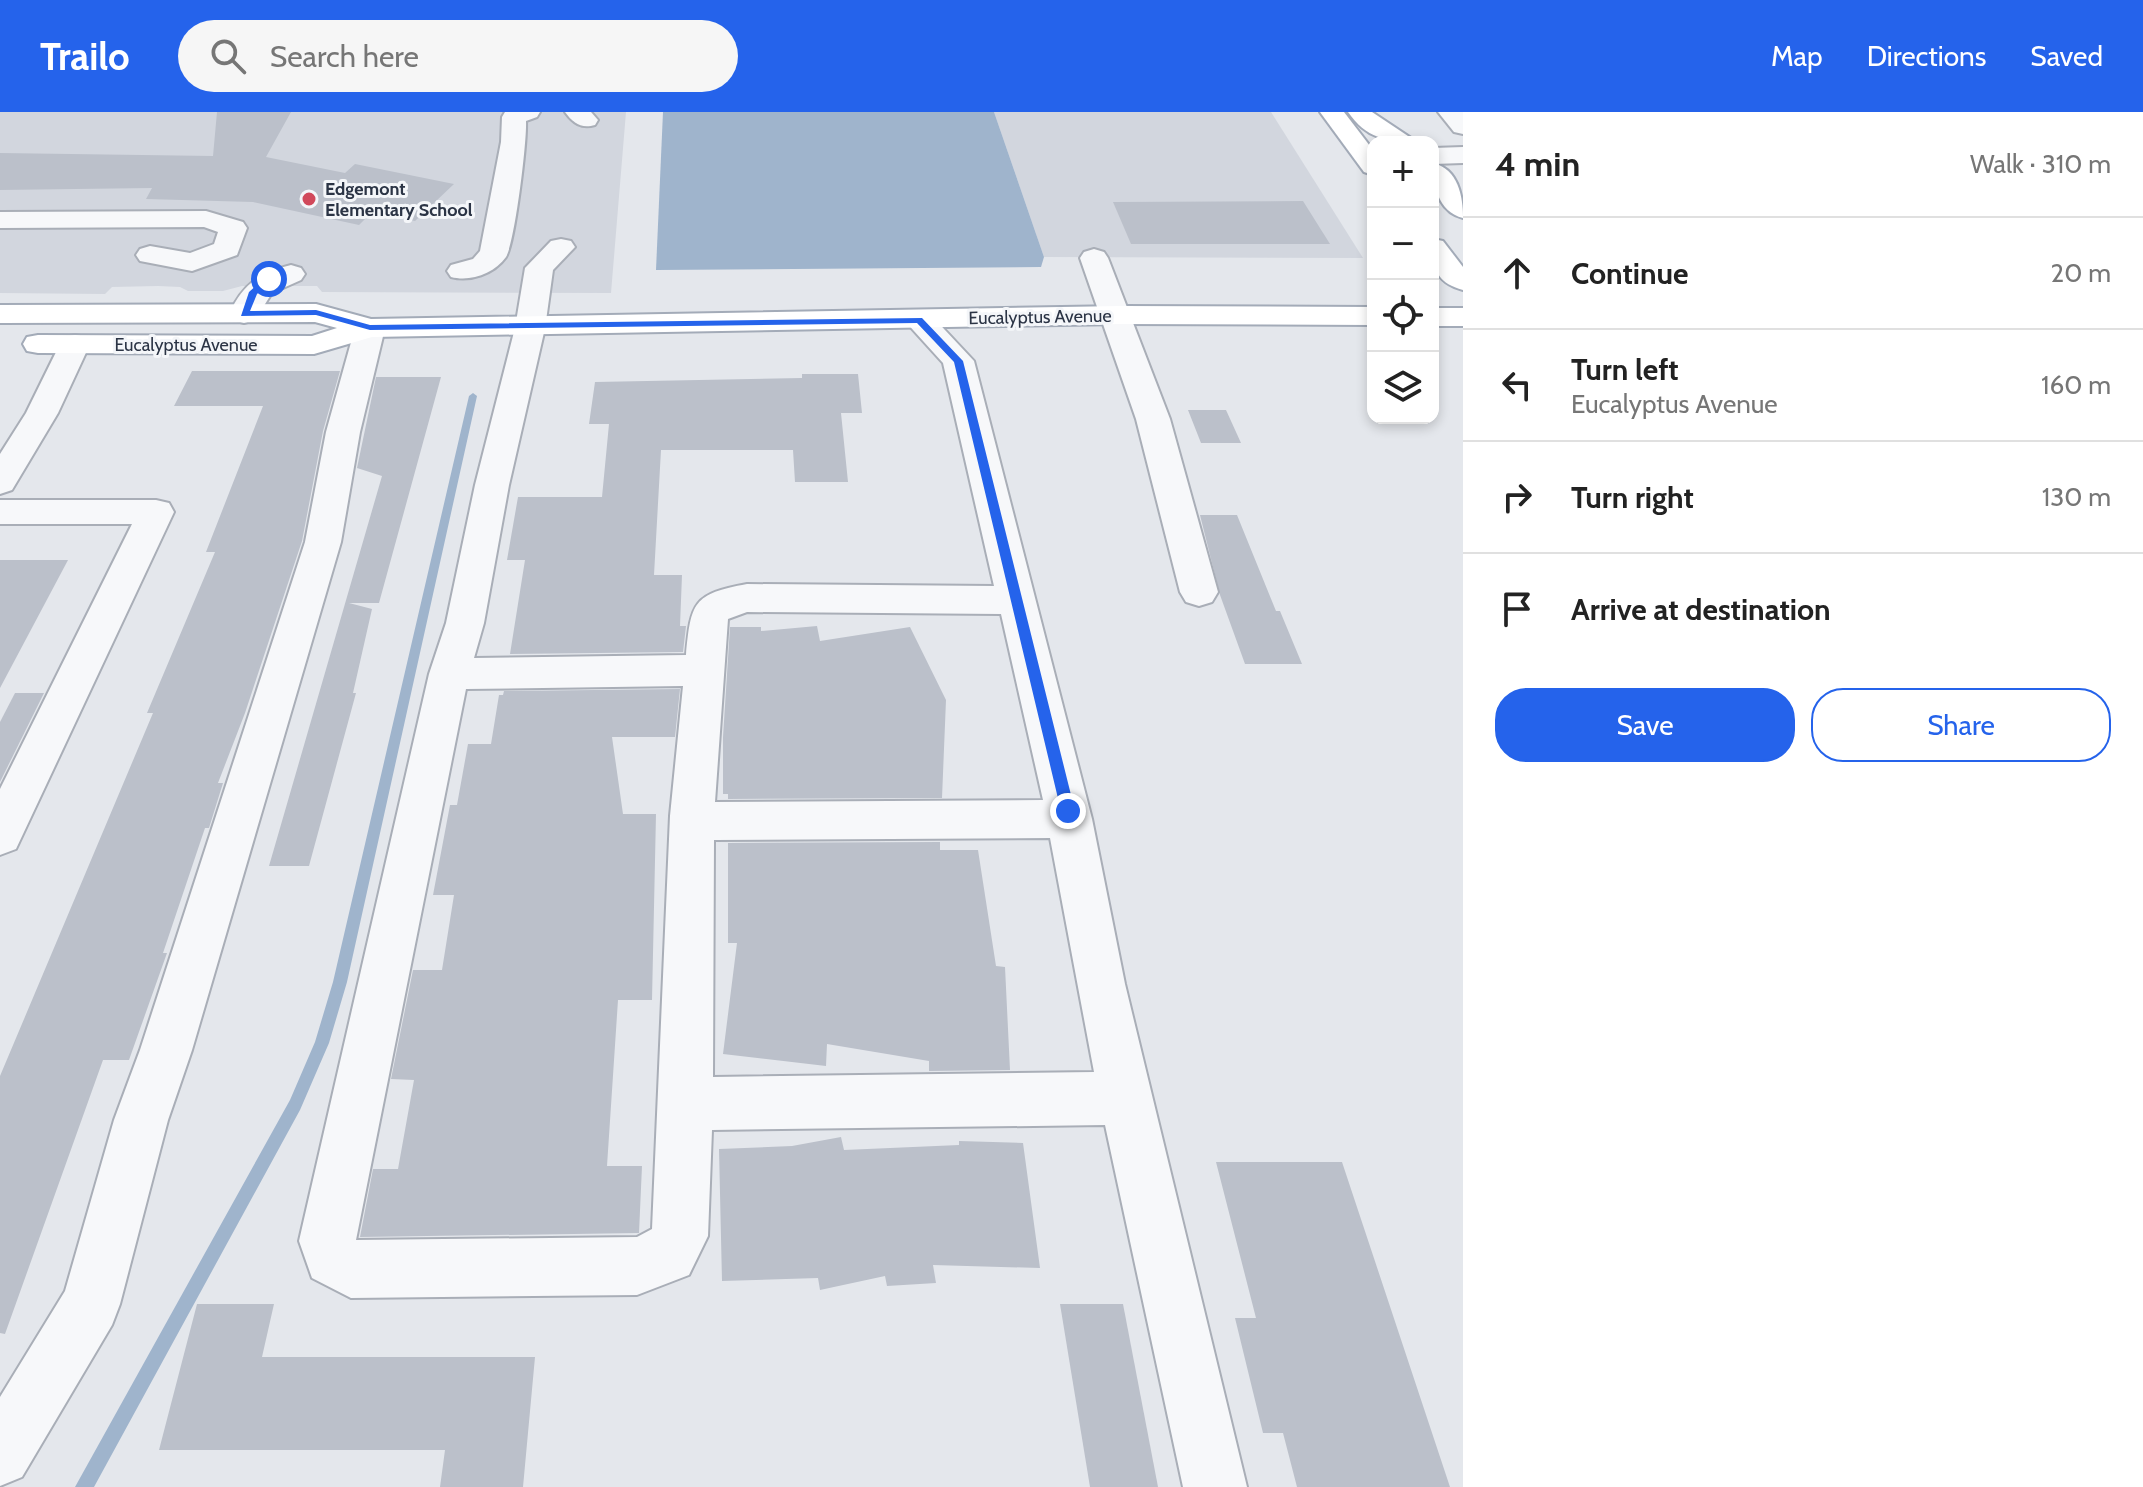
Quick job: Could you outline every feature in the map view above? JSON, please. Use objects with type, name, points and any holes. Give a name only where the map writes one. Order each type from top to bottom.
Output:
[{"type":"main road","points":[[1332,112],[1367,159]]},
{"type":"main road","points":[[1360,112],[1367,122],[1395,136]]},
{"type":"main road","points":[[1387,112],[1403,136]]},
{"type":"main road","points":[[1439,179],[1463,210]]},
{"type":"main road","points":[[1439,255],[1452,273],[1463,281]]},
{"type":"main road","name":"Eucalyptus Avenue","points":[[0,314],[316,313],[370,328],[530,328],[1116,315],[1367,316]]},
{"type":"main road","points":[[1439,317],[1463,317]]},
{"type":"main road","name":"Eucalyptus Avenue","points":[[14,344],[314,345],[370,328]]},
{"type":"street","points":[[461,271],[483,265],[494,253],[514,142],[514,117],[528,112]]},
{"type":"street","points":[[1450,112],[1463,127]]},
{"type":"street","points":[[1439,156],[1463,155]]},
{"type":"street","points":[[0,220],[206,219],[233,228],[227,249],[192,262],[150,255]]},
{"type":"street","points":[[561,247],[539,268],[530,328],[492,485],[465,623],[449,674],[327,1241],[332,1258],[351,1269],[637,1266],[669,1255],[680,1236],[692,816],[709,613],[721,603],[747,598],[1016,600]]},
{"type":"street","points":[[1094,258],[1153,419],[1199,592]]},
{"type":"street","points":[[244,314],[253,292],[269,279],[291,274]]},
{"type":"street","points":[[919,320],[958,361],[1070,819],[1100,984],[1215,1487]]},
{"type":"street","points":[[0,1455],[91,1304],[141,1120],[166,1050],[323,542],[343,432],[370,328]]},
{"type":"street","points":[[0,482],[42,413],[75,344]]},
{"type":"street","points":[[0,512],[156,512],[0,835]]},
{"type":"street","points":[[449,674],[705,670]]},
{"type":"street","points":[[692,816],[717,822],[1070,819]]},
{"type":"street","points":[[686,1104],[1126,1098]]},
{"type":"shaded area","name":"Edgemont Elementary School","points":[[0,112],[626,112],[611,293],[322,292],[317,286],[242,286],[223,291],[188,291],[180,287],[158,286],[112,287],[105,294],[0,293]]},
{"type":"shaded area","points":[[994,112],[1271,112],[1363,258],[1044,257]]},
{"type":"water","points":[[663,112],[994,112],[1044,257],[1041,267],[656,270]]},
{"type":"building","points":[[217,112],[291,112],[266,157],[345,173],[355,164],[454,184],[415,221],[372,212],[359,225],[253,202],[146,199],[152,188],[0,190],[0,153],[213,156]]},
{"type":"building","points":[[1303,201],[1330,244],[1131,244],[1113,202]]},
{"type":"building","points":[[192,371],[340,371],[323,431],[302,541],[245,713],[218,783],[223,783],[163,953],[167,953],[129,1060],[103,1060],[5,1334],[0,1333],[0,1076],[153,713],[147,713],[215,552],[206,552],[263,406],[174,406]]},
{"type":"building","points":[[802,374],[858,374],[862,413],[841,413],[848,482],[795,482],[793,450],[661,450],[654,575],[682,575],[680,626],[686,626],[683,652],[510,654],[525,560],[507,560],[518,497],[602,497],[609,424],[589,424],[595,382],[802,378]]},
{"type":"building","points":[[376,377],[441,377],[379,603],[349,603],[372,609],[353,693],[356,693],[309,866],[269,866],[382,476],[357,468]]},
{"type":"building","points":[[1188,410],[1226,410],[1241,443],[1201,443]]},
{"type":"building","points":[[1200,515],[1237,515],[1276,611],[1280,611],[1302,664],[1245,664],[1220,595]]},
{"type":"building","points":[[0,560],[68,560],[0,688]]},
{"type":"building","points":[[817,626],[820,641],[910,627],[946,700],[942,798],[728,799],[728,794],[723,794],[730,627],[761,627],[761,631]]},
{"type":"building","points":[[680,689],[675,737],[612,737],[623,814],[656,814],[652,1000],[618,1000],[607,1166],[642,1166],[639,1233],[360,1237],[373,1169],[398,1169],[414,1080],[391,1079],[413,970],[442,970],[454,895],[433,895],[450,805],[457,805],[468,744],[491,744],[499,695],[503,695],[504,691]]},
{"type":"building","points":[[15,693],[44,693],[0,782],[0,722]]},
{"type":"building","points":[[940,842],[940,850],[978,850],[996,966],[1005,967],[1010,1070],[929,1071],[929,1061],[827,1044],[826,1066],[723,1054],[737,943],[728,943],[728,843]]},
{"type":"building","points":[[841,1137],[844,1150],[959,1145],[959,1141],[1023,1143],[1040,1268],[933,1265],[936,1283],[887,1286],[885,1276],[820,1290],[818,1278],[722,1281],[719,1149],[792,1146]]},
{"type":"building","points":[[1216,1162],[1342,1162],[1450,1487],[1297,1487],[1283,1433],[1263,1433],[1235,1318],[1256,1318]]},
{"type":"building","points":[[197,1304],[274,1304],[262,1357],[535,1357],[523,1487],[440,1487],[445,1450],[159,1450]]},
{"type":"building","points":[[1060,1304],[1123,1304],[1158,1487],[1090,1487]]},
{"type":"waterway","points":[[84,1487],[295,1105],[322,1043],[340,982],[473,396]]},
{"type":"place","name":"Edgemont Elementary School","points":[[309,199]]},
{"type":"route","points":[[269,279],[253,292],[244,314],[316,313],[370,328],[919,320],[958,361],[1068,811]]}]
